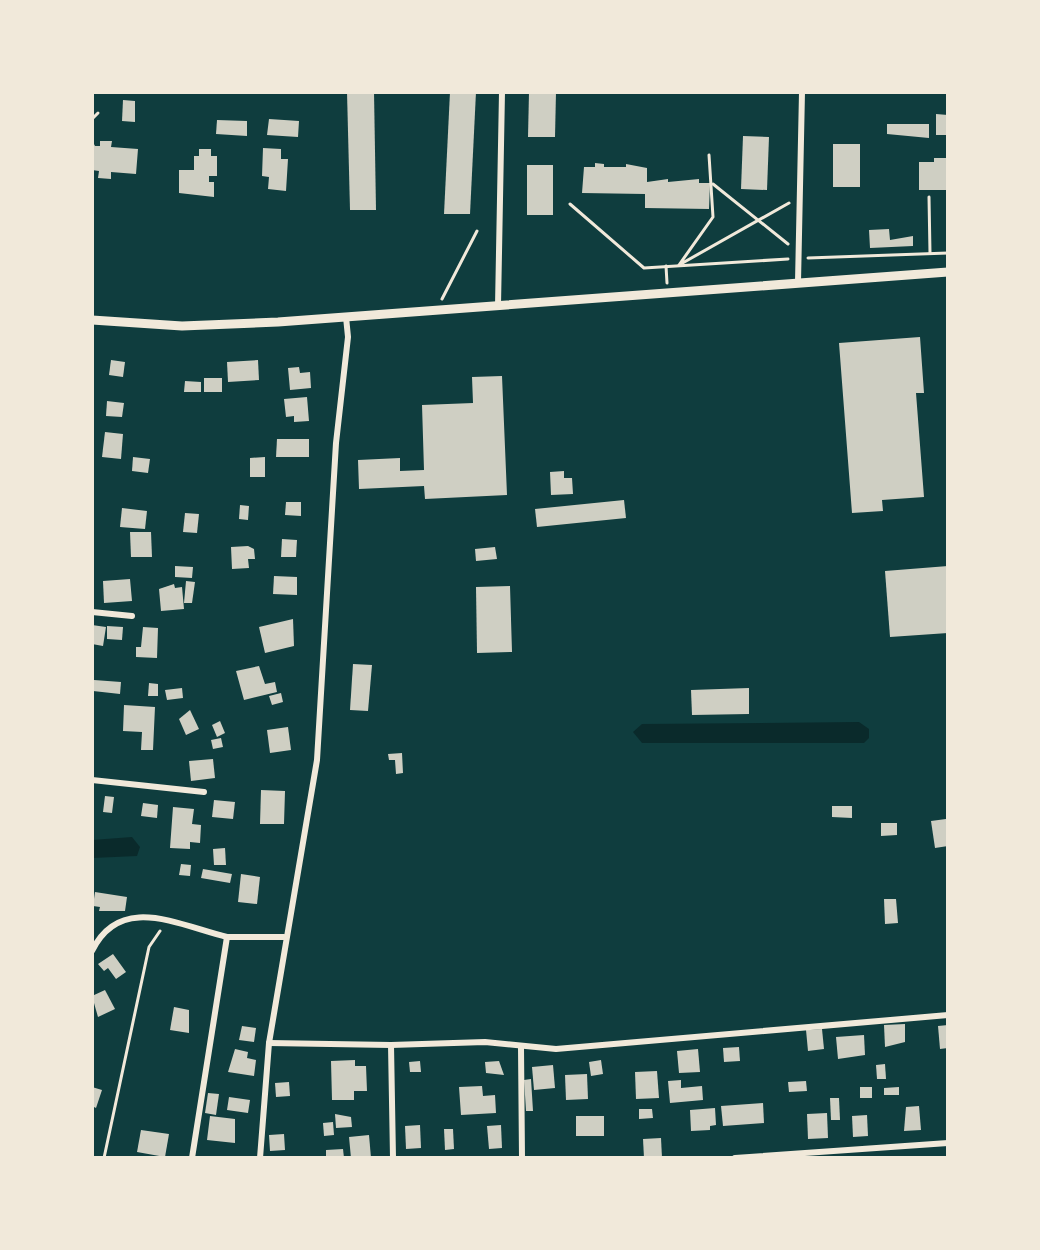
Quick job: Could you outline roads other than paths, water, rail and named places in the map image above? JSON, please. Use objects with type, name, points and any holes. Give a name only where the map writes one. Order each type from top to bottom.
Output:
[{"type":"main road","points":[[92,320],[182,326],[346,317],[948,272]]},
{"type":"street","points":[[498,306],[502,92]]},
{"type":"street","points":[[798,282],[802,92]]},
{"type":"street","points":[[260,1158],[269,1043],[284,937],[317,760],[336,443],[348,337],[346,317]]},
{"type":"street","points":[[92,612],[132,616]]},
{"type":"street","points":[[92,780],[204,792]]},
{"type":"street","points":[[92,951],[102,931],[124,918],[141,916],[227,937],[284,937]]},
{"type":"street","points":[[192,1158],[227,937]]},
{"type":"street","points":[[269,1043],[391,1045],[485,1042],[521,1048],[556,1049],[948,1015]]},
{"type":"street","points":[[391,1045],[393,1158]]},
{"type":"street","points":[[521,1048],[522,1158]]},
{"type":"street","points":[[735,1158],[948,1143]]},
{"type":"water","points":[[859,722],[869,729],[869,738],[864,743],[642,743],[633,732],[642,724]]},
{"type":"water","points":[[132,837],[140,847],[137,856],[92,858],[92,840]]}]
